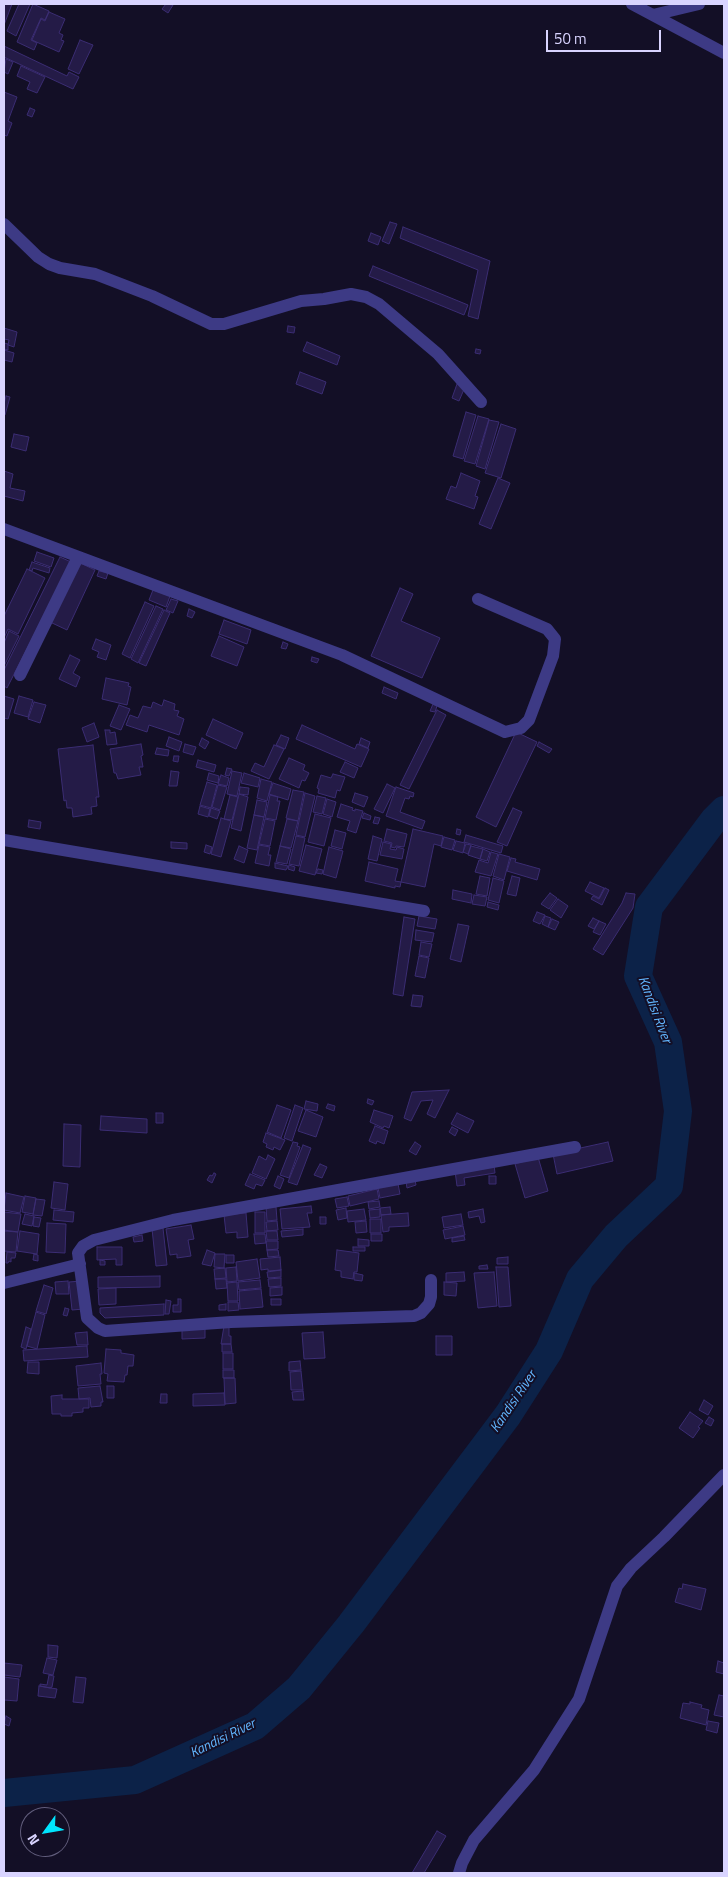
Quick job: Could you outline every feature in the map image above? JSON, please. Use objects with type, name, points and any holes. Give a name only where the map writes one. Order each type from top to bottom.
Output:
[{"type":"street","points":[[632,4],[724,53]]},
{"type":"street","points":[[653,16],[699,4]]},
{"type":"street","points":[[4,224],[38,257],[49,264],[60,268],[95,274],[152,296],[210,324],[224,324],[301,301],[351,294],[366,297],[379,304],[438,354],[481,402]]},
{"type":"street","points":[[4,529],[342,654],[505,732],[521,728],[529,720],[553,656],[555,639],[547,628],[478,599]]},
{"type":"street","points":[[20,675],[78,557]]},
{"type":"street","points":[[4,840],[424,911]]},
{"type":"street","points":[[431,1280],[429,1304],[414,1316],[231,1322],[105,1331],[98,1328],[87,1318],[78,1253],[83,1246],[94,1240],[173,1220],[575,1147]]},
{"type":"street","points":[[4,1283],[80,1264]]},
{"type":"street","points":[[459,1873],[474,1840],[534,1770],[579,1699],[617,1586],[631,1568],[664,1538],[724,1475]]},
{"type":"building","points":[[4,4],[12,4],[4,25]]},
{"type":"building","points":[[19,4],[30,4],[16,36],[7,31]]},
{"type":"building","points":[[33,4],[49,11],[45,20],[41,18],[31,40],[37,43],[34,50],[17,42]]},
{"type":"building","points":[[166,4],[173,5],[168,13],[162,9]]},
{"type":"building","points":[[49,12],[65,19],[59,33],[63,35],[61,40],[64,41],[59,52],[32,40],[41,19],[45,21]]},
{"type":"building","points":[[80,40],[93,45],[79,74],[68,69]]},
{"type":"building","points":[[4,46],[67,76],[69,72],[79,77],[73,89],[4,57]]},
{"type":"building","points":[[6,59],[13,62],[8,74],[4,72]]},
{"type":"building","points":[[21,66],[45,77],[37,93],[27,89],[30,82],[17,76]]},
{"type":"building","points":[[4,92],[17,97],[8,121],[12,123],[7,136],[4,135]]},
{"type":"building","points":[[30,108],[35,110],[32,117],[27,115]]},
{"type":"building","points":[[390,222],[397,224],[389,244],[382,241]]},
{"type":"building","points":[[403,227],[490,261],[478,319],[468,316],[478,270],[400,238]]},
{"type":"building","points":[[371,233],[381,237],[378,245],[368,241]]},
{"type":"building","points":[[373,266],[468,305],[464,315],[369,276]]},
{"type":"building","points":[[288,326],[295,327],[294,333],[287,332]]},
{"type":"building","points":[[4,328],[17,332],[14,347],[8,345],[9,340],[4,339]]},
{"type":"building","points":[[307,342],[340,356],[337,365],[303,351]]},
{"type":"building","points":[[4,343],[8,344],[8,350],[4,349]]},
{"type":"building","points":[[476,349],[481,350],[480,354],[475,353]]},
{"type":"building","points":[[4,350],[14,353],[12,362],[4,360]]},
{"type":"building","points":[[300,372],[326,382],[322,394],[296,384]]},
{"type":"building","points":[[457,384],[465,387],[459,401],[452,398]]},
{"type":"building","points":[[6,396],[10,397],[5,415],[4,404]]},
{"type":"building","points":[[466,412],[476,415],[463,459],[453,456]]},
{"type":"building","points":[[478,416],[489,419],[475,464],[464,461]]},
{"type":"building","points":[[489,420],[499,422],[485,469],[476,466]]},
{"type":"building","points":[[501,424],[516,429],[501,478],[485,473]]},
{"type":"building","points":[[14,434],[29,437],[26,451],[11,447]]},
{"type":"building","points":[[4,471],[13,474],[10,488],[25,491],[23,501],[4,496]]},
{"type":"building","points":[[461,473],[480,481],[475,496],[478,497],[474,509],[446,499],[451,486],[456,488]]},
{"type":"building","points":[[498,478],[510,483],[491,529],[479,524]]},
{"type":"building","points":[[37,552],[54,558],[51,567],[34,561]]},
{"type":"building","points":[[60,557],[71,562],[7,688],[4,686],[4,670]]},
{"type":"building","points":[[32,562],[50,568],[49,573],[33,568],[32,571],[29,570]]},
{"type":"building","points":[[78,562],[95,570],[67,630],[50,622]]},
{"type":"building","points":[[27,569],[45,578],[18,634],[8,629],[4,638],[4,616]]},
{"type":"building","points":[[99,571],[108,573],[106,579],[97,576]]},
{"type":"building","points":[[400,588],[413,594],[401,621],[440,638],[422,678],[371,656]]},
{"type":"building","points":[[153,590],[170,596],[166,607],[149,600]]},
{"type":"building","points":[[171,599],[178,601],[173,613],[166,610]]},
{"type":"building","points":[[145,602],[154,606],[130,658],[122,654]]},
{"type":"building","points":[[156,606],[163,609],[138,663],[131,659]]},
{"type":"building","points":[[189,609],[195,612],[192,618],[187,616]]},
{"type":"building","points":[[164,610],[170,613],[146,666],[139,663]]},
{"type":"building","points":[[224,620],[251,630],[247,644],[219,634]]},
{"type":"building","points":[[9,631],[19,636],[4,666],[4,643]]},
{"type":"building","points":[[219,636],[244,647],[237,666],[211,656]]},
{"type":"building","points":[[96,639],[111,645],[106,660],[97,657],[99,652],[92,649]]},
{"type":"building","points":[[283,642],[288,644],[286,649],[281,648]]},
{"type":"building","points":[[70,655],[80,660],[73,673],[80,677],[76,687],[59,679]]},
{"type":"building","points":[[312,657],[319,659],[317,663],[311,661]]},
{"type":"building","points":[[106,678],[129,683],[128,686],[131,687],[127,705],[102,699]]},
{"type":"building","points":[[384,687],[398,693],[396,699],[382,693]]},
{"type":"building","points":[[4,696],[14,699],[8,719],[4,718]]},
{"type":"building","points":[[19,696],[33,700],[28,717],[14,713]]},
{"type":"building","points":[[164,700],[175,704],[174,710],[179,711],[177,716],[184,719],[179,735],[149,725],[147,732],[126,725],[130,715],[138,718],[143,706],[151,708],[153,702],[162,706]]},
{"type":"building","points":[[34,702],[46,705],[40,723],[28,719]]},
{"type":"building","points":[[433,704],[437,706],[435,712],[430,711]]},
{"type":"building","points":[[119,705],[130,709],[121,730],[110,726]]},
{"type":"building","points":[[437,710],[446,715],[409,789],[400,785]]},
{"type":"building","points":[[213,719],[243,733],[236,749],[206,735]]},
{"type":"building","points":[[94,723],[99,737],[87,742],[82,728]]},
{"type":"building","points":[[302,725],[355,749],[357,744],[369,749],[361,767],[296,739]]},
{"type":"building","points":[[105,730],[110,730],[110,733],[115,732],[117,744],[107,745]]},
{"type":"building","points":[[516,732],[537,742],[496,827],[476,817]]},
{"type":"building","points":[[281,735],[289,738],[285,749],[276,745]]},
{"type":"building","points":[[169,737],[182,742],[179,751],[166,746]]},
{"type":"building","points":[[202,738],[209,742],[205,749],[199,745]]},
{"type":"building","points":[[361,738],[370,742],[368,748],[359,744]]},
{"type":"building","points":[[539,742],[552,749],[549,753],[537,746]]},
{"type":"building","points":[[141,744],[143,767],[139,767],[141,775],[118,779],[116,773],[114,773],[110,749]]},
{"type":"building","points":[[185,744],[196,747],[193,755],[183,752]]},
{"type":"building","points":[[93,745],[99,797],[96,797],[97,806],[91,807],[92,814],[73,817],[72,808],[67,808],[66,800],[64,801],[58,749]]},
{"type":"building","points":[[274,745],[284,749],[269,779],[251,771],[255,763],[264,767]]},
{"type":"building","points":[[157,748],[169,750],[168,756],[155,754]]},
{"type":"building","points":[[174,756],[179,756],[178,762],[173,761]]},
{"type":"building","points":[[289,758],[305,765],[303,770],[309,773],[305,781],[302,780],[299,788],[279,779]]},
{"type":"building","points":[[198,760],[216,765],[214,772],[196,767]]},
{"type":"building","points":[[345,762],[358,768],[354,778],[340,772]]},
{"type":"building","points":[[227,768],[232,769],[229,776],[225,775]]},
{"type":"building","points":[[171,771],[179,772],[177,786],[169,786]]},
{"type":"building","points":[[232,771],[242,773],[237,796],[227,794]]},
{"type":"building","points":[[209,773],[219,776],[218,783],[207,780]]},
{"type":"building","points":[[244,773],[260,778],[258,787],[241,783]]},
{"type":"building","points":[[333,774],[345,777],[340,791],[337,790],[335,798],[318,793],[319,789],[317,788],[321,775],[331,778]]},
{"type":"building","points":[[221,775],[229,778],[227,786],[218,784]]},
{"type":"building","points":[[261,779],[272,782],[267,801],[257,798]]},
{"type":"building","points":[[207,782],[217,785],[211,808],[200,805]]},
{"type":"building","points":[[273,783],[291,789],[288,800],[269,794]]},
{"type":"building","points":[[387,784],[395,788],[383,813],[374,809]]},
{"type":"building","points":[[218,785],[227,787],[220,810],[212,807]]},
{"type":"building","points":[[240,787],[249,788],[248,795],[239,794]]},
{"type":"building","points":[[396,787],[414,793],[413,797],[405,798],[400,812],[425,821],[422,829],[386,816]]},
{"type":"building","points":[[293,790],[304,792],[298,821],[286,818]]},
{"type":"building","points":[[305,793],[315,796],[305,837],[296,835]]},
{"type":"building","points":[[355,793],[368,797],[364,807],[352,802]]},
{"type":"building","points":[[239,794],[248,797],[241,831],[231,828]]},
{"type":"building","points":[[230,795],[238,797],[232,820],[224,819]]},
{"type":"building","points":[[270,795],[278,797],[277,801],[280,801],[276,820],[265,818]]},
{"type":"building","points":[[317,796],[326,798],[322,814],[313,812]]},
{"type":"building","points":[[327,799],[336,802],[332,817],[323,814]]},
{"type":"building","points":[[257,800],[267,802],[264,817],[254,815]]},
{"type":"building","points":[[341,804],[353,808],[352,810],[355,811],[355,809],[363,811],[356,833],[347,830],[350,821],[337,817]]},
{"type":"building","points":[[200,806],[210,809],[208,817],[198,814]]},
{"type":"building","points":[[211,808],[220,811],[217,819],[209,816]]},
{"type":"building","points":[[513,808],[522,812],[507,846],[497,842]]},
{"type":"building","points":[[364,813],[371,816],[370,820],[362,818]]},
{"type":"building","points":[[315,814],[331,818],[324,846],[308,842]]},
{"type":"building","points":[[254,815],[264,817],[257,850],[247,848]]},
{"type":"building","points":[[375,817],[380,818],[378,824],[373,823]]},
{"type":"building","points":[[221,818],[231,821],[221,857],[211,854]]},
{"type":"building","points":[[265,819],[275,821],[270,846],[259,844]]},
{"type":"building","points":[[287,819],[298,821],[291,848],[280,846]]},
{"type":"building","points":[[29,820],[41,822],[40,829],[28,827]]},
{"type":"building","points":[[387,829],[407,834],[404,847],[391,847],[392,843],[384,841]]},
{"type":"building","points":[[413,829],[443,836],[441,846],[434,844],[425,887],[401,882]]},
{"type":"building","points":[[457,829],[461,830],[460,835],[456,834]]},
{"type":"building","points":[[335,830],[346,833],[342,849],[331,846]]},
{"type":"building","points":[[466,835],[503,846],[501,853],[464,842]]},
{"type":"building","points":[[296,836],[305,838],[299,866],[289,864]]},
{"type":"building","points":[[373,836],[382,839],[377,861],[368,859]]},
{"type":"building","points":[[444,837],[455,840],[452,850],[441,847]]},
{"type":"building","points":[[456,841],[465,843],[463,853],[453,850]]},
{"type":"building","points":[[171,842],[187,843],[187,849],[171,848]]},
{"type":"building","points":[[383,842],[391,844],[390,849],[396,850],[397,847],[404,849],[402,859],[380,855]]},
{"type":"building","points":[[466,844],[471,845],[468,854],[463,852]]},
{"type":"building","points":[[206,845],[212,847],[210,854],[204,852]]},
{"type":"building","points":[[259,845],[270,847],[268,855],[271,855],[269,866],[255,863]]},
{"type":"building","points":[[306,845],[322,849],[315,875],[299,871]]},
{"type":"building","points":[[239,846],[248,850],[244,863],[234,859]]},
{"type":"building","points":[[280,846],[291,849],[287,864],[276,862]]},
{"type":"building","points":[[471,846],[483,849],[480,859],[468,855]]},
{"type":"building","points":[[329,847],[343,851],[336,878],[323,874]]},
{"type":"building","points":[[483,849],[490,852],[487,861],[480,859]]},
{"type":"building","points":[[491,852],[498,854],[491,876],[475,872],[479,860],[488,863]]},
{"type":"building","points":[[499,854],[510,857],[504,880],[493,876]]},
{"type":"building","points":[[511,858],[516,859],[515,862],[540,869],[537,880],[507,871]]},
{"type":"building","points":[[369,862],[398,869],[395,881],[401,882],[400,887],[395,886],[395,888],[365,881]]},
{"type":"building","points":[[275,863],[288,866],[286,870],[275,868]]},
{"type":"building","points":[[289,865],[295,867],[294,871],[288,869]]},
{"type":"building","points":[[318,869],[323,870],[322,874],[316,873]]},
{"type":"building","points":[[480,876],[490,878],[487,896],[476,894]]},
{"type":"building","points":[[512,876],[520,878],[516,896],[507,894]]},
{"type":"building","points":[[493,878],[504,881],[499,903],[488,900]]},
{"type":"building","points":[[590,882],[604,888],[599,898],[585,891]]},
{"type":"building","points":[[605,888],[609,890],[602,905],[591,899],[593,896],[599,899]]},
{"type":"building","points":[[453,890],[472,894],[471,903],[452,899]]},
{"type":"building","points":[[550,893],[557,898],[549,909],[541,904]]},
{"type":"building","points":[[626,893],[635,894],[633,908],[603,955],[593,949],[622,903]]},
{"type":"building","points":[[474,895],[487,897],[485,906],[472,904]]},
{"type":"building","points":[[558,899],[568,906],[561,918],[550,910]]},
{"type":"building","points":[[488,902],[499,905],[498,910],[487,907]]},
{"type":"building","points":[[537,912],[545,915],[540,924],[533,921]]},
{"type":"building","points":[[419,916],[437,919],[435,929],[417,926]]},
{"type":"building","points":[[545,916],[551,918],[548,927],[542,924]]},
{"type":"building","points":[[404,917],[415,919],[403,996],[393,994]]},
{"type":"building","points":[[593,918],[599,921],[594,929],[588,926]]},
{"type":"building","points":[[552,919],[559,922],[555,930],[548,927]]},
{"type":"building","points":[[599,921],[606,924],[600,935],[593,932]]},
{"type":"building","points":[[458,924],[469,926],[461,962],[450,959]]},
{"type":"building","points":[[416,930],[434,933],[432,942],[415,940]]},
{"type":"building","points":[[421,942],[432,944],[429,957],[419,955]]},
{"type":"building","points":[[419,956],[429,958],[425,978],[415,976]]},
{"type":"building","points":[[413,995],[423,996],[421,1007],[411,1006]]},
{"type":"building","points":[[449,1090],[435,1118],[427,1114],[433,1100],[421,1101],[411,1121],[404,1118],[412,1092]]},
{"type":"building","points":[[368,1099],[374,1101],[372,1105],[367,1103]]},
{"type":"building","points":[[306,1101],[318,1104],[317,1111],[304,1109]]},
{"type":"building","points":[[328,1104],[335,1106],[334,1111],[326,1108]]},
{"type":"building","points":[[277,1105],[291,1110],[281,1138],[267,1132]]},
{"type":"building","points":[[295,1105],[303,1108],[292,1141],[284,1138]]},
{"type":"building","points":[[306,1110],[323,1117],[316,1137],[298,1131]]},
{"type":"building","points":[[374,1110],[393,1116],[389,1128],[384,1126],[383,1128],[370,1122]]},
{"type":"building","points":[[156,1113],[163,1113],[163,1123],[156,1123]]},
{"type":"building","points":[[457,1113],[474,1121],[468,1133],[451,1124]]},
{"type":"building","points":[[101,1116],[147,1119],[147,1133],[100,1130]]},
{"type":"building","points":[[64,1124],[81,1125],[80,1167],[63,1166]]},
{"type":"building","points":[[375,1126],[388,1131],[384,1144],[377,1141],[376,1144],[369,1141]]},
{"type":"building","points":[[452,1127],[458,1130],[455,1136],[449,1132]]},
{"type":"building","points":[[266,1133],[285,1140],[280,1150],[274,1147],[273,1150],[266,1147],[267,1144],[263,1142]]},
{"type":"building","points":[[293,1142],[298,1143],[297,1146],[300,1147],[289,1178],[280,1175]]},
{"type":"building","points":[[415,1142],[421,1146],[416,1155],[409,1151]]},
{"type":"building","points":[[608,1142],[613,1161],[557,1174],[553,1154]]},
{"type":"building","points":[[303,1145],[311,1148],[297,1185],[288,1182]]},
{"type":"building","points":[[268,1155],[275,1159],[266,1179],[252,1173],[259,1156],[266,1160]]},
{"type":"building","points":[[538,1157],[548,1191],[525,1198],[515,1164]]},
{"type":"building","points":[[320,1164],[327,1167],[322,1178],[314,1175]]},
{"type":"building","points":[[494,1165],[495,1173],[464,1178],[465,1185],[457,1186],[455,1171]]},
{"type":"building","points":[[214,1173],[216,1174],[212,1183],[207,1180]]},
{"type":"building","points":[[250,1174],[265,1180],[262,1186],[256,1184],[254,1189],[245,1185]]},
{"type":"building","points":[[278,1176],[284,1179],[280,1189],[274,1186]]},
{"type":"building","points":[[489,1176],[496,1176],[496,1184],[489,1184]]},
{"type":"building","points":[[415,1180],[416,1185],[407,1188],[406,1182]]},
{"type":"building","points":[[54,1182],[68,1184],[65,1210],[51,1208]]},
{"type":"building","points":[[398,1184],[400,1194],[380,1198],[378,1188]]},
{"type":"building","points":[[377,1189],[379,1199],[350,1206],[348,1196]]},
{"type":"building","points":[[6,1193],[24,1197],[20,1213],[4,1210]]},
{"type":"building","points":[[25,1196],[36,1198],[33,1214],[22,1212]]},
{"type":"building","points":[[347,1197],[349,1206],[337,1208],[335,1199]]},
{"type":"building","points":[[36,1199],[45,1200],[42,1216],[33,1215]]},
{"type":"building","points":[[379,1201],[380,1207],[369,1209],[368,1202]]},
{"type":"building","points":[[311,1206],[312,1213],[307,1213],[310,1227],[282,1229],[280,1209]]},
{"type":"building","points":[[266,1207],[276,1207],[277,1220],[267,1221]]},
{"type":"building","points":[[390,1207],[391,1214],[381,1215],[380,1208]]},
{"type":"building","points":[[346,1208],[347,1218],[338,1220],[336,1210]]},
{"type":"building","points":[[364,1209],[366,1220],[348,1222],[347,1211]]},
{"type":"building","points":[[380,1209],[380,1217],[370,1218],[369,1210]]},
{"type":"building","points":[[483,1209],[485,1222],[481,1223],[479,1216],[469,1218],[468,1212]]},
{"type":"building","points":[[54,1210],[74,1212],[73,1222],[53,1220]]},
{"type":"building","points":[[4,1212],[21,1214],[18,1232],[4,1230]]},
{"type":"building","points":[[255,1212],[265,1212],[265,1233],[255,1233]]},
{"type":"building","points":[[246,1213],[248,1237],[237,1238],[237,1232],[226,1233],[224,1215]]},
{"type":"building","points":[[408,1213],[409,1226],[389,1227],[389,1231],[383,1232],[381,1215]]},
{"type":"building","points":[[25,1214],[34,1216],[32,1226],[22,1224]]},
{"type":"building","points":[[461,1214],[463,1225],[444,1228],[442,1217]]},
{"type":"building","points":[[34,1217],[41,1218],[39,1227],[33,1226]]},
{"type":"building","points":[[320,1217],[326,1217],[326,1224],[320,1224]]},
{"type":"building","points":[[370,1219],[381,1219],[381,1233],[370,1233]]},
{"type":"building","points":[[277,1221],[278,1230],[267,1231],[266,1222]]},
{"type":"building","points":[[366,1221],[367,1232],[356,1233],[355,1222]]},
{"type":"building","points":[[47,1223],[66,1224],[65,1253],[46,1252]]},
{"type":"building","points":[[191,1225],[194,1239],[188,1240],[191,1256],[177,1258],[177,1254],[170,1255],[166,1229]]},
{"type":"building","points":[[463,1226],[465,1235],[445,1239],[443,1230]]},
{"type":"building","points":[[163,1228],[167,1265],[156,1266],[152,1229]]},
{"type":"building","points":[[303,1229],[303,1235],[282,1237],[281,1231]]},
{"type":"building","points":[[4,1231],[18,1232],[16,1252],[4,1251]]},
{"type":"building","points":[[20,1231],[39,1234],[37,1254],[17,1251]]},
{"type":"building","points":[[266,1231],[277,1231],[278,1240],[267,1240]]},
{"type":"building","points":[[254,1234],[265,1234],[266,1243],[255,1244]]},
{"type":"building","points":[[371,1234],[382,1234],[382,1241],[371,1241]]},
{"type":"building","points":[[142,1235],[143,1241],[134,1242],[133,1237]]},
{"type":"building","points":[[464,1236],[465,1240],[452,1242],[452,1238]]},
{"type":"building","points":[[358,1239],[369,1240],[369,1246],[358,1246]]},
{"type":"building","points":[[266,1241],[278,1241],[278,1249],[267,1250]]},
{"type":"building","points":[[97,1247],[122,1247],[122,1265],[116,1265],[116,1259],[97,1260]]},
{"type":"building","points":[[353,1247],[365,1247],[365,1251],[353,1251]]},
{"type":"building","points":[[207,1250],[215,1253],[211,1266],[202,1264]]},
{"type":"building","points":[[267,1250],[278,1250],[279,1256],[268,1257]]},
{"type":"building","points":[[337,1250],[359,1253],[357,1272],[354,1272],[353,1279],[341,1277],[341,1271],[335,1270]]},
{"type":"building","points":[[7,1252],[16,1253],[15,1258],[11,1258],[11,1262],[6,1263]]},
{"type":"building","points":[[34,1254],[38,1255],[38,1261],[33,1260]]},
{"type":"building","points":[[215,1254],[225,1254],[224,1268],[214,1267]]},
{"type":"building","points":[[226,1255],[234,1255],[234,1263],[226,1263]]},
{"type":"building","points":[[280,1257],[281,1270],[261,1270],[260,1259]]},
{"type":"building","points":[[508,1257],[508,1264],[497,1264],[497,1258]]},
{"type":"building","points":[[257,1259],[260,1278],[238,1281],[236,1262]]},
{"type":"building","points":[[100,1260],[105,1261],[105,1265],[100,1265]]},
{"type":"building","points":[[487,1265],[488,1269],[479,1269],[479,1266]]},
{"type":"building","points":[[236,1267],[237,1281],[227,1282],[226,1268]]},
{"type":"building","points":[[496,1267],[508,1267],[511,1306],[499,1307]]},
{"type":"building","points":[[225,1268],[226,1278],[215,1279],[214,1269]]},
{"type":"building","points":[[281,1270],[281,1277],[268,1278],[267,1272]]},
{"type":"building","points":[[464,1272],[465,1281],[446,1282],[446,1273]]},
{"type":"building","points":[[494,1272],[497,1306],[478,1308],[474,1273]]},
{"type":"building","points":[[354,1273],[363,1275],[362,1281],[354,1280]]},
{"type":"building","points":[[160,1276],[160,1287],[98,1288],[98,1277]]},
{"type":"building","points":[[281,1278],[281,1286],[269,1287],[268,1279]]},
{"type":"building","points":[[215,1279],[226,1279],[227,1288],[216,1289]]},
{"type":"building","points":[[260,1280],[261,1288],[239,1290],[238,1282]]},
{"type":"building","points":[[68,1281],[69,1294],[56,1294],[55,1282]]},
{"type":"building","points":[[81,1281],[84,1309],[72,1310],[69,1282]]},
{"type":"building","points":[[237,1282],[238,1301],[228,1301],[227,1283]]},
{"type":"building","points":[[444,1282],[457,1283],[456,1296],[444,1295]]},
{"type":"building","points":[[44,1285],[53,1288],[46,1314],[36,1311]]},
{"type":"building","points":[[282,1287],[282,1295],[270,1296],[270,1288]]},
{"type":"building","points":[[116,1288],[116,1304],[99,1305],[98,1289]]},
{"type":"building","points":[[261,1289],[263,1307],[240,1309],[239,1291]]},
{"type":"building","points":[[178,1299],[181,1299],[181,1312],[173,1312],[173,1305],[178,1305]]},
{"type":"building","points":[[271,1299],[281,1299],[281,1305],[271,1305]]},
{"type":"building","points":[[166,1300],[171,1301],[169,1314],[165,1314]]},
{"type":"building","points":[[228,1302],[238,1302],[239,1310],[228,1311]]},
{"type":"building","points":[[164,1304],[164,1315],[105,1318],[100,1313],[100,1308]]},
{"type":"building","points":[[226,1304],[226,1310],[219,1310],[219,1305]]},
{"type":"building","points":[[65,1308],[69,1309],[67,1316],[63,1315]]},
{"type":"building","points":[[36,1312],[45,1315],[37,1349],[27,1346]]},
{"type":"building","points":[[224,1326],[229,1326],[231,1344],[221,1344]]},
{"type":"building","points":[[26,1327],[31,1329],[26,1349],[21,1347]]},
{"type":"building","points":[[205,1327],[205,1338],[182,1339],[182,1328]]},
{"type":"building","points":[[87,1332],[88,1345],[77,1345],[75,1333]]},
{"type":"building","points":[[323,1332],[325,1358],[304,1359],[302,1333]]},
{"type":"building","points":[[436,1336],[452,1336],[452,1355],[436,1355]]},
{"type":"building","points":[[222,1344],[231,1344],[232,1352],[222,1352]]},
{"type":"building","points":[[87,1346],[88,1357],[24,1361],[23,1350]]},
{"type":"building","points":[[106,1349],[121,1350],[121,1353],[134,1355],[133,1366],[128,1366],[124,1382],[107,1381],[108,1374],[104,1373]]},
{"type":"building","points":[[223,1353],[233,1353],[233,1369],[223,1369]]},
{"type":"building","points":[[300,1361],[301,1370],[289,1371],[289,1362]]},
{"type":"building","points":[[28,1362],[39,1362],[39,1374],[27,1373]]},
{"type":"building","points":[[101,1363],[101,1384],[78,1386],[76,1366]]},
{"type":"building","points":[[223,1370],[234,1370],[234,1378],[223,1378]]},
{"type":"building","points":[[301,1371],[303,1390],[291,1390],[290,1372]]},
{"type":"building","points":[[224,1378],[235,1378],[236,1403],[225,1404]]},
{"type":"building","points":[[100,1386],[103,1402],[101,1402],[101,1406],[91,1407],[90,1398],[79,1399],[78,1388]]},
{"type":"building","points":[[107,1386],[114,1386],[114,1398],[107,1398]]},
{"type":"building","points":[[303,1391],[304,1400],[293,1400],[292,1392]]},
{"type":"building","points":[[224,1393],[225,1405],[193,1406],[193,1394]]},
{"type":"building","points":[[161,1394],[167,1394],[167,1403],[160,1403]]},
{"type":"building","points":[[62,1395],[62,1399],[89,1399],[89,1408],[83,1408],[83,1412],[72,1413],[72,1416],[52,1414],[51,1396]]},
{"type":"building","points":[[704,1400],[713,1406],[708,1415],[699,1410]]},
{"type":"building","points":[[690,1412],[703,1421],[693,1438],[679,1428]]},
{"type":"building","points":[[709,1417],[714,1420],[711,1426],[705,1423]]},
{"type":"building","points":[[683,1584],[706,1589],[701,1610],[675,1602],[679,1588],[682,1589]]},
{"type":"building","points":[[48,1645],[58,1646],[57,1658],[48,1657]]},
{"type":"building","points":[[47,1658],[57,1660],[53,1675],[43,1673]]},
{"type":"building","points":[[718,1661],[724,1663],[724,1674],[716,1672]]},
{"type":"building","points":[[4,1663],[22,1665],[20,1677],[4,1675]]},
{"type":"building","points":[[49,1675],[54,1676],[52,1687],[40,1686],[40,1684],[47,1685]]},
{"type":"building","points":[[4,1677],[19,1679],[17,1701],[4,1700]]},
{"type":"building","points":[[76,1677],[86,1678],[83,1703],[73,1702]]},
{"type":"building","points":[[39,1686],[57,1689],[55,1698],[38,1696]]},
{"type":"building","points":[[719,1695],[724,1696],[724,1717],[714,1715]]},
{"type":"building","points":[[690,1702],[702,1705],[701,1708],[709,1710],[706,1725],[680,1718],[683,1703],[690,1704]]},
{"type":"building","points":[[6,1716],[11,1719],[9,1726],[4,1724]]},
{"type":"building","points":[[708,1721],[719,1723],[717,1733],[706,1730]]},
{"type":"building","points":[[437,1831],[446,1836],[424,1873],[412,1873]]},
{"type":"waterway","name":"Kandisi River","points":[[4,1793],[135,1780],[255,1726],[299,1688],[351,1624],[508,1415],[549,1351],[580,1279],[616,1236],[669,1186],[678,1111],[668,1042],[638,976],[649,907],[714,820],[724,810]]}]
